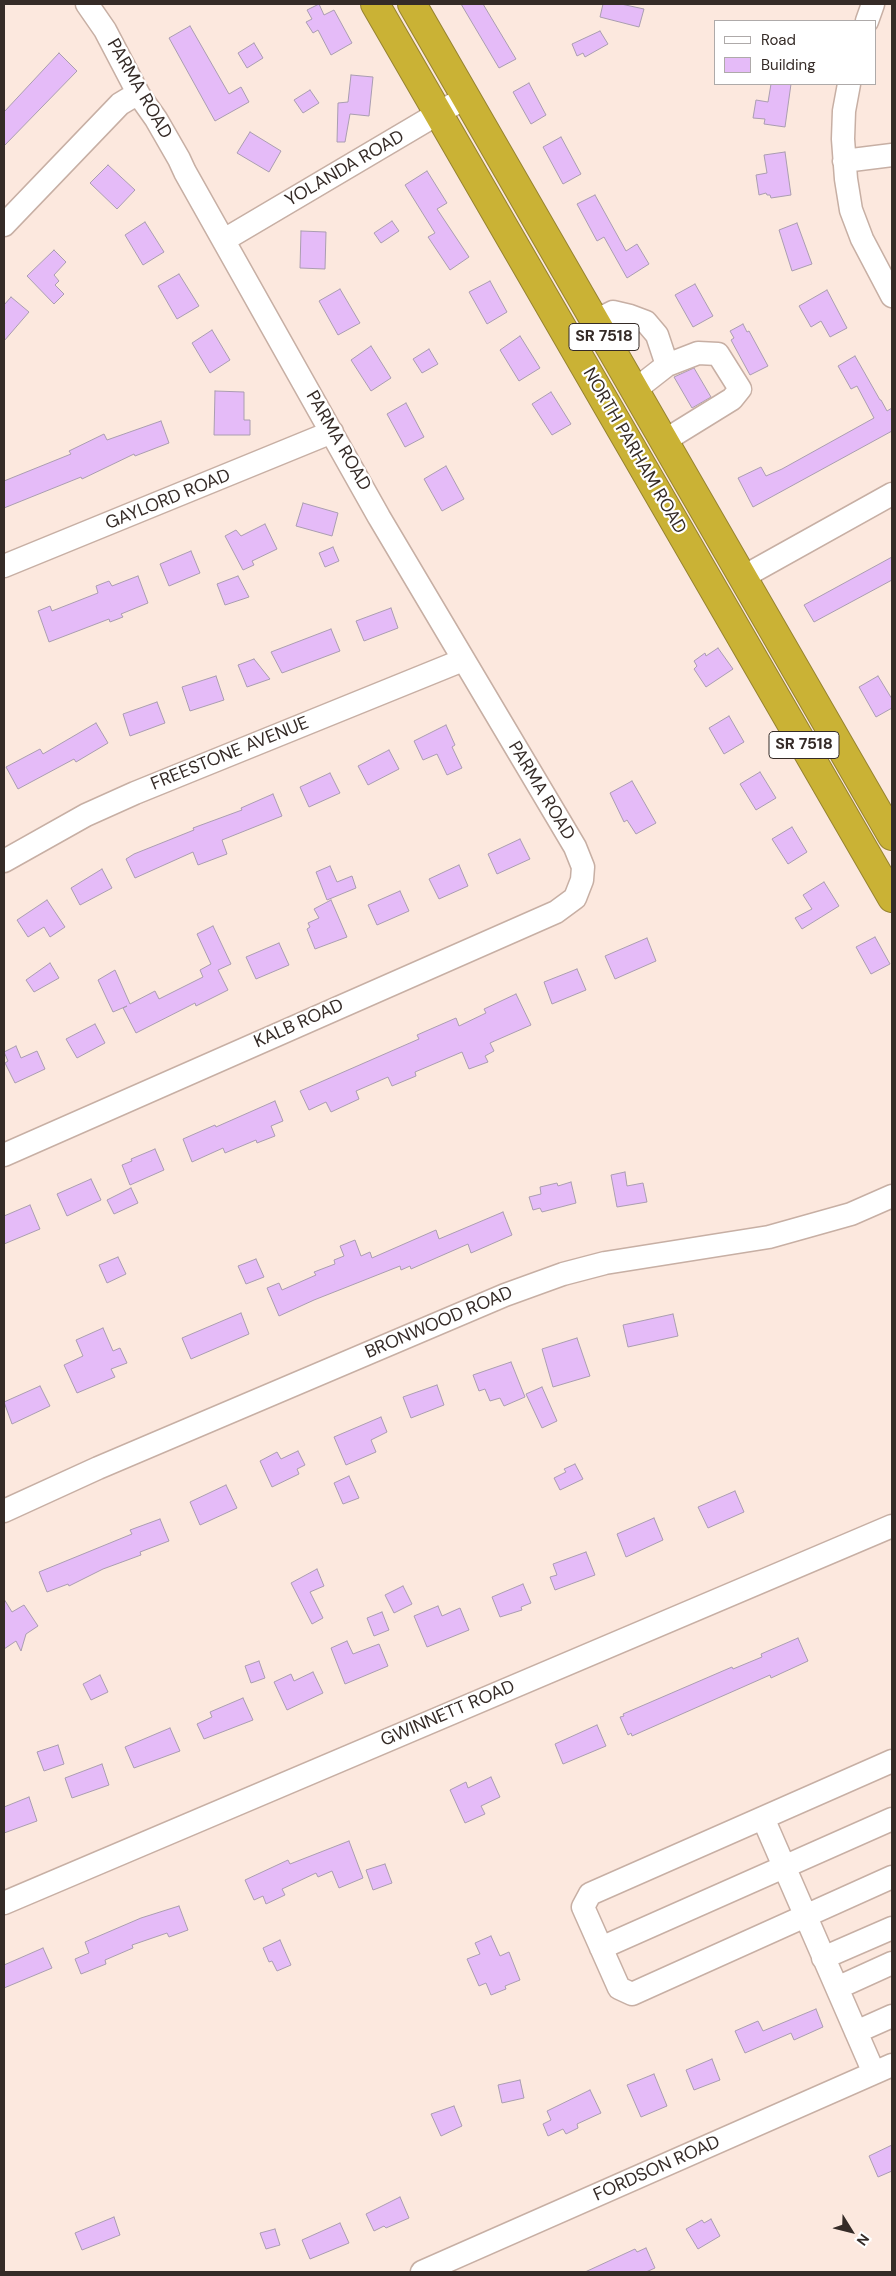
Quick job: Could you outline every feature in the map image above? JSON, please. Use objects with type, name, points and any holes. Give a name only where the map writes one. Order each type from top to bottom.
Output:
[{"type":"highway","name":"NORTH PARHAM ROAD","points":[[375,4],[892,898]]},
{"type":"highway","name":"NORTH PARHAM ROAD","points":[[412,4],[892,836]]},
{"type":"highway","points":[[716,592],[742,577]]},
{"type":"street","name":"PARMA ROAD","points":[[87,4],[106,30],[139,96],[156,119],[463,660],[521,758],[535,776],[575,847],[583,867],[582,880]]},
{"type":"street","points":[[867,20],[873,4]]},
{"type":"street","points":[[849,85],[844,111],[844,161],[852,210],[862,240],[892,296]]},
{"type":"street","points":[[4,225],[120,104],[130,98],[139,96]]},
{"type":"street","name":"YOLANDA ROAD","points":[[224,240],[466,97]]},
{"type":"street","points":[[844,161],[892,155]]},
{"type":"street","points":[[595,321],[613,312],[646,322],[657,335],[667,365]]},
{"type":"street","points":[[635,390],[667,365],[698,353],[718,354],[740,388],[732,399],[664,441]]},
{"type":"street","name":"GAYLORD ROAD","points":[[4,566],[332,432]]},
{"type":"street","points":[[742,577],[892,494]]},
{"type":"street","name":"FREESTONE AVENUE","points":[[4,861],[86,815],[135,792],[463,660]]},
{"type":"street","name":"KALB ROAD","points":[[4,1155],[556,912],[574,898],[582,880]]},
{"type":"street","name":"BRONWOOD ROAD","points":[[4,1511],[98,1468],[513,1292],[563,1274],[605,1264],[769,1238],[842,1217],[892,1196]]},
{"type":"street","name":"GWINNETT ROAD","points":[[4,1903],[892,1526]]},
{"type":"street","points":[[892,1761],[590,1894],[583,1908],[619,1988],[632,1994],[892,1877]]},
{"type":"street","points":[[763,1818],[856,2032],[883,2069]]},
{"type":"street","points":[[601,1948],[892,1819]]},
{"type":"street","points":[[823,1958],[892,1928]]},
{"type":"street","points":[[837,1988],[892,1963]]},
{"type":"street","points":[[856,2032],[892,2016]]},
{"type":"street","name":"FORDSON ROAD","points":[[422,2272],[883,2069]]},
{"type":"building","points":[[319,4],[324,15],[334,10],[352,43],[331,55],[318,30],[313,33],[306,22],[312,19],[307,10]]},
{"type":"building","points":[[461,4],[483,4],[516,59],[499,68]]},
{"type":"building","points":[[603,4],[621,4],[644,9],[639,27],[600,17]]},
{"type":"building","points":[[190,26],[229,94],[241,87],[249,102],[215,121],[169,38]]},
{"type":"building","points":[[600,31],[608,44],[585,57],[583,53],[577,56],[572,44]]},
{"type":"building","points":[[254,43],[263,58],[247,68],[238,53]]},
{"type":"building","points":[[59,53],[77,71],[4,146],[4,112]]},
{"type":"building","points":[[351,75],[373,77],[369,116],[350,114],[345,142],[337,142],[338,103],[348,102]]},
{"type":"building","points":[[529,83],[546,115],[531,124],[513,92]]},
{"type":"building","points":[[771,85],[791,85],[785,127],[764,124],[765,119],[753,118],[756,100],[768,102]]},
{"type":"building","points":[[310,90],[319,103],[303,113],[294,100]]},
{"type":"building","points":[[250,132],[281,151],[269,172],[237,153]]},
{"type":"building","points":[[561,137],[581,174],[563,184],[543,147]]},
{"type":"building","points":[[785,152],[791,195],[771,198],[766,193],[759,195],[756,175],[767,173],[764,155]]},
{"type":"building","points":[[108,165],[135,190],[117,209],[90,183]]},
{"type":"building","points":[[427,171],[447,203],[437,209],[469,257],[450,270],[428,237],[435,233],[405,185]]},
{"type":"building","points":[[595,195],[626,251],[637,244],[649,264],[627,278],[604,237],[597,241],[577,204]]},
{"type":"building","points":[[392,221],[399,231],[381,243],[374,233]]},
{"type":"building","points":[[145,222],[164,252],[143,265],[125,235]]},
{"type":"building","points":[[797,223],[812,264],[792,271],[779,230]]},
{"type":"building","points":[[301,231],[326,232],[325,269],[300,268]]},
{"type":"building","points":[[54,250],[66,262],[54,275],[59,281],[55,285],[64,294],[54,304],[27,276]]},
{"type":"building","points":[[179,274],[199,306],[177,319],[158,286]]},
{"type":"building","points":[[490,281],[507,312],[487,324],[469,292]]},
{"type":"building","points":[[695,284],[713,316],[693,327],[675,295]]},
{"type":"building","points":[[340,289],[360,323],[338,335],[319,301]]},
{"type":"building","points":[[827,290],[847,328],[830,337],[821,321],[811,327],[799,306]]},
{"type":"building","points":[[11,297],[29,312],[4,341],[4,305]]},
{"type":"building","points":[[743,324],[747,332],[749,331],[768,366],[750,375],[731,340],[734,338],[730,331]]},
{"type":"building","points":[[212,330],[230,360],[210,373],[192,343]]},
{"type":"building","points":[[520,336],[540,368],[519,381],[500,350]]},
{"type":"building","points":[[371,346],[391,378],[371,391],[351,360]]},
{"type":"building","points":[[429,349],[438,364],[422,373],[413,359]]},
{"type":"building","points":[[855,356],[887,411],[892,408],[892,431],[753,507],[738,478],[761,467],[766,476],[782,469],[874,418],[857,386],[851,389],[838,366]]},
{"type":"building","points":[[694,368],[711,397],[692,408],[674,377]]},
{"type":"building","points":[[215,391],[244,392],[244,420],[250,420],[250,435],[214,435]]},
{"type":"building","points":[[551,392],[571,424],[552,435],[532,404]]},
{"type":"building","points":[[406,403],[424,437],[405,447],[387,414]]},
{"type":"building","points":[[161,421],[169,443],[135,456],[134,454],[82,479],[81,477],[4,508],[4,481],[71,454],[69,451],[104,434],[107,440]]},
{"type":"building","points":[[446,466],[464,499],[442,511],[424,479]]},
{"type":"building","points":[[303,503],[338,513],[332,536],[296,526]]},
{"type":"building","points":[[265,524],[277,549],[252,561],[254,565],[243,570],[225,536],[236,530],[241,536]]},
{"type":"building","points":[[333,547],[339,561],[325,567],[319,553]]},
{"type":"building","points":[[191,551],[200,573],[169,586],[160,564]]},
{"type":"building","points":[[892,557],[892,580],[814,622],[804,605]]},
{"type":"building","points":[[138,576],[148,603],[121,614],[123,617],[110,622],[109,619],[49,642],[38,611],[50,606],[52,611],[98,593],[96,586],[109,581],[112,586]]},
{"type":"building","points":[[238,576],[249,597],[225,605],[217,584]]},
{"type":"building","points":[[391,608],[398,628],[364,641],[356,621]]},
{"type":"building","points":[[331,629],[340,651],[282,673],[271,652]]},
{"type":"building","points":[[718,648],[733,669],[706,687],[694,669],[697,666],[694,661],[705,653],[706,656]]},
{"type":"building","points":[[254,659],[270,679],[247,687],[238,665]]},
{"type":"building","points":[[216,676],[224,700],[190,711],[182,687]]},
{"type":"building","points":[[878,676],[892,699],[892,708],[876,717],[859,687]]},
{"type":"building","points":[[157,702],[165,723],[130,736],[123,714]]},
{"type":"building","points":[[729,716],[744,742],[724,754],[709,728]]},
{"type":"building","points":[[96,723],[108,743],[76,762],[74,759],[18,789],[6,767],[40,749],[43,754]]},
{"type":"building","points":[[446,725],[455,745],[452,747],[462,768],[447,775],[437,754],[423,760],[414,741]]},
{"type":"building","points":[[389,750],[399,769],[368,785],[358,766]]},
{"type":"building","points":[[760,772],[776,798],[756,810],[740,784]]},
{"type":"building","points":[[330,773],[340,793],[309,807],[300,787]]},
{"type":"building","points":[[632,781],[656,823],[636,834],[627,820],[624,822],[610,793]]},
{"type":"building","points":[[273,794],[282,816],[222,840],[227,854],[198,865],[193,852],[135,878],[126,859],[134,854],[194,830],[193,828],[242,810],[241,808]]},
{"type":"building","points":[[792,827],[807,852],[788,864],[772,839]]},
{"type":"building","points":[[520,839],[530,859],[497,874],[488,854]]},
{"type":"building","points":[[459,865],[468,886],[439,899],[429,879]]},
{"type":"building","points":[[330,866],[337,882],[352,876],[356,888],[327,900],[316,872]]},
{"type":"building","points":[[102,869],[112,888],[80,905],[71,888]]},
{"type":"building","points":[[824,882],[839,906],[802,929],[795,918],[812,909],[803,895]]},
{"type":"building","points":[[400,891],[409,911],[377,925],[368,905]]},
{"type":"building","points":[[47,900],[65,927],[50,937],[44,927],[28,937],[17,920]]},
{"type":"building","points":[[331,900],[347,937],[315,949],[307,929],[310,927],[308,923],[319,918],[314,909]]},
{"type":"building","points":[[213,926],[231,964],[218,970],[228,990],[196,1006],[195,1003],[136,1033],[123,1008],[127,1006],[113,1012],[98,980],[115,970],[130,1004],[155,991],[159,999],[203,977],[200,970],[211,964],[197,934]]},
{"type":"building","points":[[875,937],[890,964],[871,974],[856,947]]},
{"type":"building","points":[[647,938],[656,961],[615,979],[605,956]]},
{"type":"building","points":[[279,943],[289,965],[256,979],[246,957]]},
{"type":"building","points":[[50,963],[59,978],[34,992],[26,980]]},
{"type":"building","points":[[577,969],[586,990],[552,1004],[544,982]]},
{"type":"building","points":[[516,994],[531,1025],[490,1043],[494,1051],[485,1056],[488,1062],[469,1069],[462,1052],[415,1072],[416,1076],[392,1086],[388,1077],[356,1091],[359,1099],[331,1112],[326,1102],[309,1110],[300,1091],[419,1039],[417,1035],[456,1018],[459,1026],[486,1013],[484,1009]]},
{"type":"building","points":[[95,1024],[105,1043],[77,1058],[66,1039]]},
{"type":"building","points":[[16,1046],[21,1058],[37,1051],[45,1069],[15,1083],[5,1063],[8,1061],[4,1052]]},
{"type":"building","points":[[275,1101],[283,1121],[271,1126],[275,1136],[257,1143],[256,1140],[225,1153],[223,1148],[192,1162],[183,1139],[215,1125],[216,1127]]},
{"type":"building","points":[[155,1149],[164,1170],[130,1185],[122,1165]]},
{"type":"building","points":[[625,1172],[627,1186],[643,1183],[647,1202],[617,1207],[611,1175]]},
{"type":"building","points":[[91,1179],[101,1200],[67,1216],[57,1194]]},
{"type":"building","points":[[571,1182],[576,1203],[542,1212],[540,1208],[533,1210],[529,1197],[541,1194],[540,1187],[557,1183],[558,1186]]},
{"type":"building","points":[[131,1188],[138,1203],[114,1214],[107,1200]]},
{"type":"building","points":[[30,1205],[40,1229],[4,1244],[4,1216]]},
{"type":"building","points":[[503,1212],[512,1235],[471,1253],[468,1244],[411,1269],[410,1266],[401,1270],[400,1266],[279,1316],[267,1288],[279,1283],[282,1290],[316,1275],[314,1272],[335,1264],[334,1260],[344,1256],[340,1246],[355,1240],[361,1256],[370,1252],[372,1258],[436,1230],[439,1239]]},
{"type":"building","points":[[118,1257],[126,1274],[107,1283],[99,1265]]},
{"type":"building","points":[[256,1259],[264,1277],[246,1284],[238,1266]]},
{"type":"building","points":[[241,1313],[249,1334],[191,1359],[182,1338]]},
{"type":"building","points":[[673,1314],[678,1336],[628,1347],[623,1325]]},
{"type":"building","points":[[103,1328],[113,1351],[120,1348],[127,1363],[111,1369],[115,1377],[77,1393],[64,1365],[83,1356],[76,1340]]},
{"type":"building","points":[[577,1338],[590,1376],[553,1387],[542,1349]]},
{"type":"building","points":[[511,1362],[525,1397],[504,1406],[500,1398],[490,1401],[485,1389],[479,1391],[473,1375]]},
{"type":"building","points":[[437,1385],[444,1405],[411,1418],[403,1397]]},
{"type":"building","points":[[40,1386],[50,1406],[12,1424],[4,1402]]},
{"type":"building","points":[[542,1387],[557,1421],[542,1428],[526,1394]]},
{"type":"building","points":[[381,1417],[387,1432],[371,1440],[376,1452],[346,1465],[334,1437]]},
{"type":"building","points":[[298,1451],[305,1465],[297,1469],[299,1474],[272,1487],[260,1461],[277,1452],[281,1459]]},
{"type":"building","points":[[575,1464],[583,1479],[560,1490],[554,1478],[566,1472],[564,1469]]},
{"type":"building","points":[[349,1476],[359,1498],[343,1504],[334,1483]]},
{"type":"building","points":[[226,1485],[237,1508],[200,1525],[190,1502]]},
{"type":"building","points":[[735,1491],[744,1512],[708,1528],[698,1507]]},
{"type":"building","points":[[654,1518],[663,1540],[626,1557],[617,1534]]},
{"type":"building","points":[[160,1519],[169,1541],[140,1552],[141,1555],[103,1569],[69,1586],[68,1584],[47,1592],[39,1572],[132,1534],[130,1530]]},
{"type":"building","points":[[586,1552],[595,1575],[555,1590],[550,1577],[557,1575],[553,1564]]},
{"type":"building","points":[[317,1569],[324,1586],[310,1592],[323,1618],[312,1624],[291,1583]]},
{"type":"building","points":[[523,1584],[531,1603],[521,1607],[522,1610],[500,1617],[492,1597]]},
{"type":"building","points":[[403,1586],[412,1604],[394,1613],[385,1595]]},
{"type":"building","points":[[4,1599],[12,1612],[24,1605],[38,1626],[26,1634],[21,1651],[16,1641],[4,1649]]},
{"type":"building","points":[[438,1606],[442,1616],[460,1608],[469,1630],[427,1647],[414,1616]]},
{"type":"building","points":[[382,1612],[389,1630],[374,1636],[367,1618]]},
{"type":"building","points":[[798,1638],[808,1661],[771,1678],[770,1675],[632,1736],[631,1733],[628,1735],[620,1717],[624,1716],[623,1714],[732,1667],[733,1669],[762,1657],[761,1654]]},
{"type":"building","points":[[347,1641],[353,1654],[379,1644],[388,1666],[345,1684],[331,1648]]},
{"type":"building","points":[[259,1661],[265,1678],[251,1683],[245,1666]]},
{"type":"building","points":[[313,1672],[323,1693],[287,1710],[274,1682],[291,1674],[294,1681]]},
{"type":"building","points":[[100,1675],[108,1692],[91,1700],[83,1684]]},
{"type":"building","points":[[243,1698],[253,1720],[204,1739],[197,1724],[212,1717],[210,1712]]},
{"type":"building","points":[[597,1725],[606,1746],[563,1764],[555,1744]]},
{"type":"building","points":[[170,1728],[180,1751],[134,1768],[125,1747]]},
{"type":"building","points":[[58,1745],[64,1764],[44,1771],[37,1752]]},
{"type":"building","points":[[102,1764],[109,1785],[72,1798],[65,1778]]},
{"type":"building","points":[[491,1777],[500,1797],[481,1806],[485,1814],[465,1823],[450,1790],[466,1782],[468,1788]]},
{"type":"building","points":[[29,1797],[37,1821],[4,1833],[4,1807]]},
{"type":"building","points":[[349,1841],[363,1878],[339,1888],[332,1871],[318,1877],[316,1873],[282,1889],[285,1895],[266,1904],[263,1896],[254,1900],[245,1880],[288,1860],[290,1864]]},
{"type":"building","points":[[385,1864],[392,1883],[373,1890],[366,1870]]},
{"type":"building","points":[[179,1906],[188,1930],[169,1937],[167,1933],[132,1945],[133,1948],[105,1960],[106,1964],[81,1974],[75,1959],[89,1953],[85,1942],[141,1918]]},
{"type":"building","points":[[491,1936],[500,1956],[509,1952],[520,1980],[505,1986],[506,1989],[491,1995],[486,1983],[479,1986],[467,1959],[480,1954],[475,1943]]},
{"type":"building","points":[[280,1940],[291,1965],[277,1971],[272,1961],[269,1962],[263,1948]]},
{"type":"building","points":[[43,1948],[52,1968],[4,1988],[4,1965]]},
{"type":"building","points":[[816,2009],[823,2027],[794,2040],[791,2033],[745,2053],[735,2031],[758,2021],[763,2031]]},
{"type":"building","points":[[712,2059],[720,2080],[694,2090],[686,2070]]},
{"type":"building","points":[[654,2074],[667,2106],[641,2117],[627,2085]]},
{"type":"building","points":[[520,2080],[524,2098],[502,2103],[498,2085]]},
{"type":"building","points":[[590,2090],[601,2113],[577,2124],[578,2128],[566,2134],[563,2129],[548,2136],[543,2124],[551,2120],[547,2111]]},
{"type":"building","points":[[454,2106],[462,2126],[441,2136],[431,2114]]},
{"type":"building","points":[[892,2145],[892,2171],[878,2177],[869,2156]]},
{"type":"building","points":[[400,2197],[409,2218],[374,2231],[366,2214]]},
{"type":"building","points":[[114,2217],[120,2235],[82,2250],[75,2233]]},
{"type":"building","points":[[711,2219],[720,2236],[698,2249],[686,2229],[702,2220],[704,2223]]},
{"type":"building","points":[[340,2223],[349,2243],[310,2259],[302,2240]]},
{"type":"building","points":[[275,2229],[280,2245],[266,2249],[260,2233]]},
{"type":"building","points":[[646,2248],[655,2268],[646,2272],[585,2272],[635,2249],[637,2252]]}]
